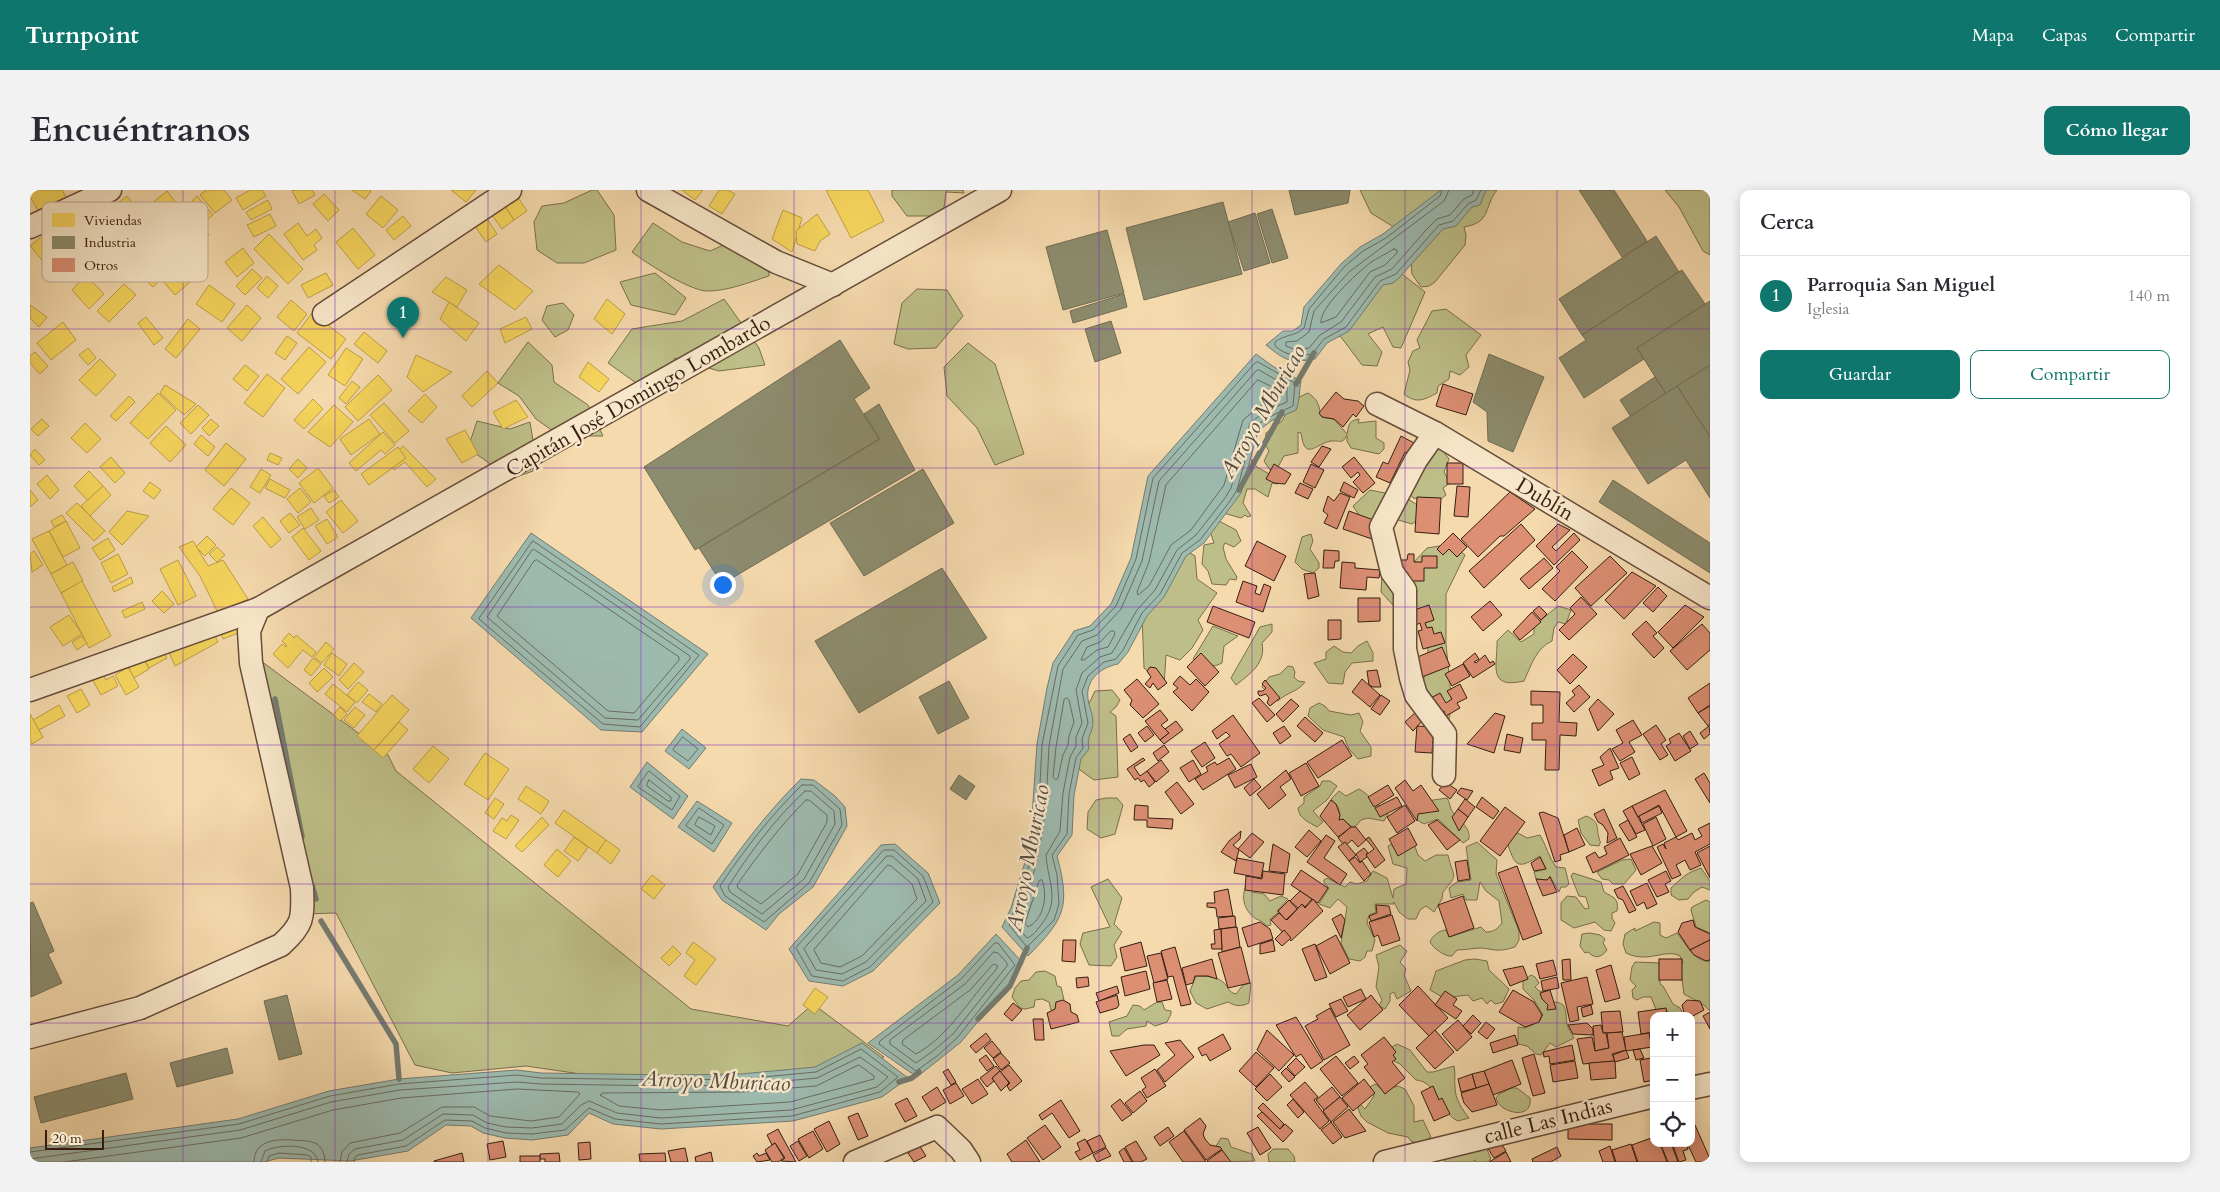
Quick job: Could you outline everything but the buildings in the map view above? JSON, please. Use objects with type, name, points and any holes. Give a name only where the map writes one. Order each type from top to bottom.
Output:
[{"type":"street","points":[[84,202],[110,190]]},
{"type":"street","points":[[324,314],[510,190]]},
{"type":"street","points":[[648,190],[776,262],[833,285]]},
{"type":"street","name":"Capitán José Domingo Lombardo","points":[[30,690],[266,604],[519,464],[1000,190]]},
{"type":"street","points":[[30,227],[42,221]]},
{"type":"street","name":"Dublín","points":[[1377,404],[1435,433],[1710,598]]},
{"type":"street","points":[[1435,433],[1416,460],[1381,527],[1392,572],[1405,590],[1405,649],[1410,678],[1416,695],[1445,734],[1444,775]]},
{"type":"street","points":[[30,1037],[140,1008],[281,945],[296,931],[303,914],[302,888],[251,663],[249,631],[266,604]]},
{"type":"street","points":[[1695,1087],[1710,1084]]},
{"type":"street","name":"calle Las Indias","points":[[1385,1162],[1650,1097]]},
{"type":"street","points":[[855,1162],[937,1126],[961,1150],[969,1162]]},
{"type":"green space","points":[[592,190],[597,190],[614,215],[616,250],[584,263],[557,263],[537,250],[534,222],[542,206],[564,203]]},
{"type":"green space","points":[[892,190],[963,190],[964,193],[946,192],[944,208],[932,216],[907,216],[892,196]]},
{"type":"green space","points":[[1360,190],[1444,190],[1397,229],[1371,213]]},
{"type":"green space","points":[[1462,190],[1497,190],[1483,218],[1473,225],[1464,227],[1466,235],[1465,245],[1435,282],[1429,286],[1421,287],[1412,274],[1411,261]]},
{"type":"green space","points":[[1665,190],[1710,190],[1710,255],[1703,251],[1679,207]]},
{"type":"green space","points":[[653,223],[682,242],[710,251],[746,235],[769,250],[769,276],[716,291],[691,287],[632,252]]},
{"type":"green space","points":[[1393,267],[1425,292],[1401,348],[1393,347],[1383,327],[1368,334],[1382,352],[1377,366],[1362,365],[1341,337],[1322,331]]},
{"type":"green space","points":[[655,273],[686,298],[675,315],[631,305],[620,282]]},
{"type":"green space","points":[[917,289],[947,290],[963,316],[936,348],[908,349],[894,344],[902,303]]},
{"type":"green space","points":[[724,299],[759,348],[765,365],[719,371],[675,358],[653,395],[608,363],[632,329],[682,321]]},
{"type":"green space","points":[[563,303],[574,315],[568,330],[555,337],[542,320],[547,306]]},
{"type":"green space","points":[[1446,309],[1481,335],[1466,355],[1469,367],[1460,375],[1450,371],[1449,379],[1438,386],[1437,393],[1420,400],[1412,399],[1404,394],[1410,370],[1408,362],[1413,351],[1420,348],[1417,340],[1432,311]]},
{"type":"green space","points":[[528,342],[552,365],[554,382],[588,405],[603,436],[560,436],[536,419],[519,396],[498,383]]},
{"type":"green space","points":[[968,343],[995,364],[1024,454],[995,465],[977,428],[947,396],[944,367]]},
{"type":"green space","points":[[1308,393],[1319,406],[1320,415],[1334,419],[1347,434],[1353,421],[1359,419],[1358,423],[1376,421],[1376,438],[1384,443],[1384,449],[1379,454],[1351,448],[1347,441],[1347,435],[1342,441],[1331,441],[1308,449],[1305,447],[1301,433],[1298,432],[1298,453],[1284,456],[1278,467],[1270,470],[1264,461],[1269,451],[1265,444],[1266,433],[1282,421],[1293,400]]},
{"type":"green space","points":[[477,421],[510,429],[530,422],[534,447],[533,471],[508,480],[493,466],[468,448]]},
{"type":"green space","points":[[1435,447],[1443,451],[1449,459],[1444,472],[1450,483],[1443,488],[1446,495],[1436,503],[1413,498],[1409,492]]},
{"type":"green space","points":[[1248,456],[1257,467],[1278,479],[1278,484],[1272,483],[1268,497],[1255,489],[1247,489],[1243,503],[1251,516],[1247,517],[1245,515],[1241,518],[1213,510]]},
{"type":"green space","points":[[1370,490],[1405,497],[1425,510],[1426,514],[1412,524],[1381,515],[1367,524],[1353,506]]},
{"type":"green space","points":[[1219,521],[1236,530],[1241,541],[1234,547],[1225,543],[1223,547],[1226,559],[1237,577],[1236,580],[1230,579],[1226,585],[1212,584],[1208,571],[1202,564],[1204,545],[1214,543],[1211,534],[1208,532]]},
{"type":"green space","points":[[1311,534],[1313,541],[1310,549],[1319,563],[1319,568],[1313,573],[1302,569],[1295,562],[1302,537]]},
{"type":"green space","points":[[1451,544],[1465,555],[1446,594],[1446,644],[1452,706],[1447,727],[1423,684],[1428,650],[1424,626],[1409,609],[1393,605],[1381,592],[1382,575],[1413,563],[1427,548]]},
{"type":"green space","points":[[1180,547],[1195,556],[1197,579],[1217,593],[1198,620],[1203,630],[1192,648],[1180,660],[1166,655],[1164,686],[1144,668],[1142,614]]},
{"type":"green space","points":[[1558,606],[1571,610],[1566,624],[1558,622],[1554,628],[1552,641],[1546,644],[1538,653],[1524,681],[1504,682],[1497,673],[1497,641],[1508,630],[1521,642],[1534,634],[1534,626]]},
{"type":"green space","points":[[1272,624],[1272,632],[1262,643],[1263,650],[1259,662],[1252,672],[1236,685],[1231,678],[1260,627]]},
{"type":"green space","points":[[1213,626],[1238,636],[1224,646],[1222,663],[1215,666],[1193,659]]},
{"type":"green space","points":[[1367,641],[1373,653],[1373,661],[1352,663],[1345,672],[1343,684],[1328,683],[1314,663],[1326,659],[1326,652],[1334,646],[1343,652],[1351,653]]},
{"type":"green space","points":[[261,661],[388,755],[396,771],[691,1009],[788,1026],[813,1004],[884,1057],[859,1071],[622,1080],[526,1066],[452,1073],[415,1065],[336,913],[303,914]]},
{"type":"green space","points":[[1288,666],[1293,667],[1294,677],[1298,681],[1305,682],[1278,701],[1262,687],[1269,677],[1280,674]]},
{"type":"green space","points":[[1112,690],[1120,700],[1110,712],[1116,716],[1118,777],[1094,780],[1080,770],[1071,757],[1077,729],[1095,691]]},
{"type":"green space","points":[[1319,703],[1329,711],[1351,715],[1359,713],[1363,722],[1360,731],[1371,747],[1371,756],[1358,759],[1349,749],[1344,737],[1323,730],[1308,716],[1310,708]]},
{"type":"green space","points":[[1322,781],[1330,781],[1337,786],[1327,800],[1313,811],[1323,822],[1317,827],[1302,818],[1298,808],[1304,803],[1304,797],[1320,786]]},
{"type":"green space","points":[[1359,789],[1376,804],[1390,810],[1384,821],[1368,818],[1361,820],[1356,826],[1352,827],[1343,819],[1339,820],[1338,808],[1331,799],[1339,791],[1346,796]]},
{"type":"green space","points":[[1117,798],[1123,805],[1115,834],[1101,838],[1087,829],[1088,812],[1096,800]]},
{"type":"green space","points":[[1447,798],[1453,813],[1468,830],[1469,839],[1463,843],[1438,819],[1424,824],[1417,820],[1420,802]]},
{"type":"green space","points":[[1586,816],[1594,820],[1597,825],[1601,842],[1599,846],[1590,845],[1581,833],[1578,820]]},
{"type":"green space","points":[[1518,833],[1527,838],[1540,835],[1556,867],[1565,868],[1569,884],[1566,887],[1561,887],[1559,892],[1550,876],[1547,880],[1536,879],[1534,872],[1546,869],[1540,856],[1523,864],[1519,864],[1513,859],[1508,845],[1511,838]]},
{"type":"green space","points":[[1401,840],[1414,844],[1418,855],[1425,861],[1436,855],[1448,855],[1454,875],[1452,881],[1443,892],[1442,899],[1434,912],[1426,906],[1420,910],[1416,919],[1408,919],[1399,912],[1394,902],[1394,904],[1375,904],[1376,912],[1369,915],[1367,923],[1375,940],[1372,951],[1367,951],[1365,957],[1360,961],[1349,959],[1341,943],[1347,907],[1338,899],[1330,908],[1319,904],[1329,888],[1324,883],[1324,880],[1327,878],[1345,887],[1350,882],[1357,884],[1367,881],[1373,871],[1387,878],[1393,898],[1394,889],[1406,884],[1407,868],[1393,864],[1388,846]]},
{"type":"green space","points":[[1477,842],[1497,860],[1496,874],[1519,931],[1519,940],[1515,947],[1510,949],[1482,948],[1457,950],[1452,956],[1449,956],[1440,952],[1430,942],[1439,932],[1446,930],[1449,937],[1481,927],[1486,932],[1489,932],[1495,930],[1502,923],[1499,901],[1486,891],[1480,882],[1477,900],[1466,900],[1463,894],[1451,898],[1449,888],[1457,882],[1471,880],[1466,847]]},
{"type":"green space","points":[[1631,859],[1636,870],[1624,884],[1613,884],[1609,880],[1602,879],[1597,872],[1622,860]]},
{"type":"green space","points":[[1701,868],[1710,881],[1710,890],[1702,887],[1688,899],[1679,900],[1671,895],[1671,888],[1688,874]]},
{"type":"green space","points":[[1573,873],[1601,882],[1604,892],[1616,901],[1617,911],[1612,913],[1615,923],[1611,931],[1604,930],[1595,922],[1574,928],[1561,920],[1561,903],[1567,896],[1576,897],[1585,909],[1589,908],[1586,897],[1579,896],[1571,876]]},
{"type":"green space","points":[[1108,879],[1122,898],[1114,924],[1122,932],[1114,945],[1117,957],[1111,966],[1089,965],[1080,944],[1083,933],[1110,927],[1091,887]]},
{"type":"green space","points":[[1248,882],[1252,887],[1252,892],[1264,894],[1270,901],[1281,896],[1288,899],[1277,911],[1278,913],[1270,919],[1271,925],[1266,926],[1248,911],[1244,902],[1244,892]]},
{"type":"green space","points":[[1706,900],[1710,902],[1710,933],[1696,927],[1691,910],[1692,907]]},
{"type":"green space","points":[[1654,922],[1660,923],[1660,935],[1666,938],[1677,933],[1694,955],[1710,961],[1710,1011],[1684,994],[1680,966],[1683,963],[1680,956],[1669,954],[1642,957],[1626,953],[1623,944],[1625,934],[1635,928],[1635,931]]},
{"type":"green space","points":[[1582,934],[1600,935],[1605,939],[1603,943],[1607,950],[1600,956],[1596,957],[1588,952],[1585,953],[1580,946]]},
{"type":"green space","points":[[1400,945],[1407,951],[1400,962],[1406,969],[1404,975],[1411,991],[1397,999],[1394,992],[1390,994],[1390,1001],[1385,1009],[1379,1006],[1382,1000],[1376,987],[1379,967],[1376,955]]},
{"type":"green space","points":[[1465,960],[1487,961],[1489,970],[1509,989],[1503,1002],[1495,1004],[1491,1000],[1487,1004],[1482,998],[1473,1001],[1468,995],[1444,998],[1430,990],[1436,971]]},
{"type":"green space","points":[[1635,962],[1660,963],[1660,984],[1673,1004],[1680,1008],[1682,1012],[1657,1012],[1651,997],[1643,997],[1637,1000],[1633,998],[1632,990],[1636,986],[1630,980],[1632,967]]},
{"type":"green space","points":[[1045,971],[1055,976],[1057,986],[1061,987],[1064,1000],[1062,1014],[1051,1010],[1049,1002],[1042,999],[1035,1000],[1034,1007],[1020,1008],[1012,997],[1015,988],[1021,981],[1029,980],[1036,972]]},
{"type":"green space","points":[[1531,975],[1539,983],[1535,987],[1539,991],[1547,992],[1551,1002],[1563,1005],[1566,1011],[1568,1026],[1574,1038],[1556,1047],[1550,1043],[1541,1055],[1536,1054],[1527,1046],[1518,1044],[1518,1027],[1525,1028],[1539,1022],[1543,1015],[1534,1000],[1523,989],[1523,981]]},
{"type":"green space","points":[[1196,976],[1218,979],[1230,991],[1236,994],[1243,985],[1251,983],[1249,1003],[1238,1006],[1228,1002],[1207,1009],[1196,1003],[1190,991]]},
{"type":"green space","points":[[1157,1002],[1162,1002],[1165,1010],[1171,1011],[1167,1022],[1155,1026],[1147,1021],[1146,1026],[1127,1029],[1119,1036],[1112,1036],[1109,1022],[1127,1016],[1133,1005],[1140,1006],[1144,1010]]},
{"type":"green space","points":[[1397,1044],[1410,1050],[1427,1072],[1454,1066],[1456,1096],[1469,1118],[1458,1121],[1452,1117],[1429,1086],[1416,1080],[1400,1064],[1394,1061],[1392,1047]]},
{"type":"green space","points":[[1375,1084],[1384,1090],[1398,1086],[1405,1089],[1414,1106],[1414,1122],[1423,1120],[1431,1137],[1420,1144],[1411,1141],[1408,1137],[1388,1133],[1367,1122],[1361,1116],[1358,1108],[1360,1104],[1365,1109],[1374,1096],[1370,1087]]},
{"type":"green space","points":[[1512,1088],[1517,1088],[1530,1098],[1526,1110],[1515,1112],[1508,1110],[1498,1103],[1496,1098],[1499,1094]]},
{"type":"green space","points":[[1221,1138],[1228,1139],[1231,1147],[1252,1154],[1255,1161],[1220,1162],[1213,1151]]},
{"type":"green space","points":[[1486,1147],[1491,1159],[1487,1162],[1475,1162],[1475,1160],[1472,1162],[1445,1162],[1442,1156]]},
{"type":"green space","points":[[1273,1149],[1288,1149],[1294,1156],[1295,1162],[1269,1162],[1268,1154]]},
{"type":"water","points":[[1441,190],[1486,190],[1480,205],[1472,207],[1456,226],[1443,229],[1399,278],[1393,283],[1383,285],[1349,331],[1327,343],[1315,359],[1288,360],[1278,355],[1266,345],[1283,331],[1293,331],[1301,325],[1304,307],[1341,264],[1360,247],[1383,234]]},
{"type":"water","points":[[1256,354],[1274,367],[1301,381],[1296,410],[1271,421],[1258,431],[1241,493],[1204,543],[1186,556],[1164,597],[1147,616],[1128,652],[1118,664],[1100,671],[1089,686],[1089,702],[1093,722],[1088,741],[1089,749],[1081,759],[1074,795],[1072,835],[1057,856],[1063,888],[1061,912],[1050,932],[1028,956],[1002,927],[1011,908],[1025,862],[1031,831],[1037,744],[1053,663],[1074,631],[1090,626],[1111,604],[1131,558],[1148,476]]},
{"type":"water","points":[[531,533],[708,654],[642,732],[601,730],[471,618]]},
{"type":"water","points":[[682,729],[706,748],[689,769],[665,751]]},
{"type":"water","points":[[647,762],[688,796],[673,819],[630,787]]},
{"type":"water","points":[[801,779],[814,780],[835,796],[845,807],[847,826],[813,887],[779,914],[766,930],[722,900],[713,887],[765,818]]},
{"type":"water","points":[[697,801],[732,823],[714,852],[678,827]]},
{"type":"water","points":[[895,844],[928,873],[940,903],[873,971],[843,986],[809,981],[789,949],[881,845]]},
{"type":"water","points":[[996,934],[1023,963],[1010,983],[961,1042],[917,1077],[868,1043],[958,975]]},
{"type":"water","points":[[862,1043],[908,1078],[882,1097],[793,1121],[661,1129],[613,1124],[589,1113],[568,1135],[532,1140],[505,1138],[483,1133],[471,1126],[446,1125],[408,1151],[350,1161],[279,1158],[264,1162],[30,1162],[30,1148],[238,1119],[329,1091],[399,1079],[517,1070],[541,1073],[741,1074],[815,1067]]},
{"type":"waterway","name":"Arroyo Mburicao","points":[[1296,384],[1314,353]]},
{"type":"waterway","name":"Arroyo Mburicao","points":[[1239,490],[1282,412]]},
{"type":"waterway","points":[[275,699],[302,837]]},
{"type":"waterway","points":[[312,885],[316,899]]},
{"type":"waterway","points":[[321,921],[396,1044],[399,1079]]},
{"type":"waterway","name":"Arroyo Mburicao","points":[[978,1019],[1010,986],[1027,948]]},
{"type":"waterway","name":"Arroyo Mburicao","points":[[899,1082],[912,1078],[919,1072]]},
{"type":"place","name":"Parroquia San Miguel","points":[[403,338]]}]
